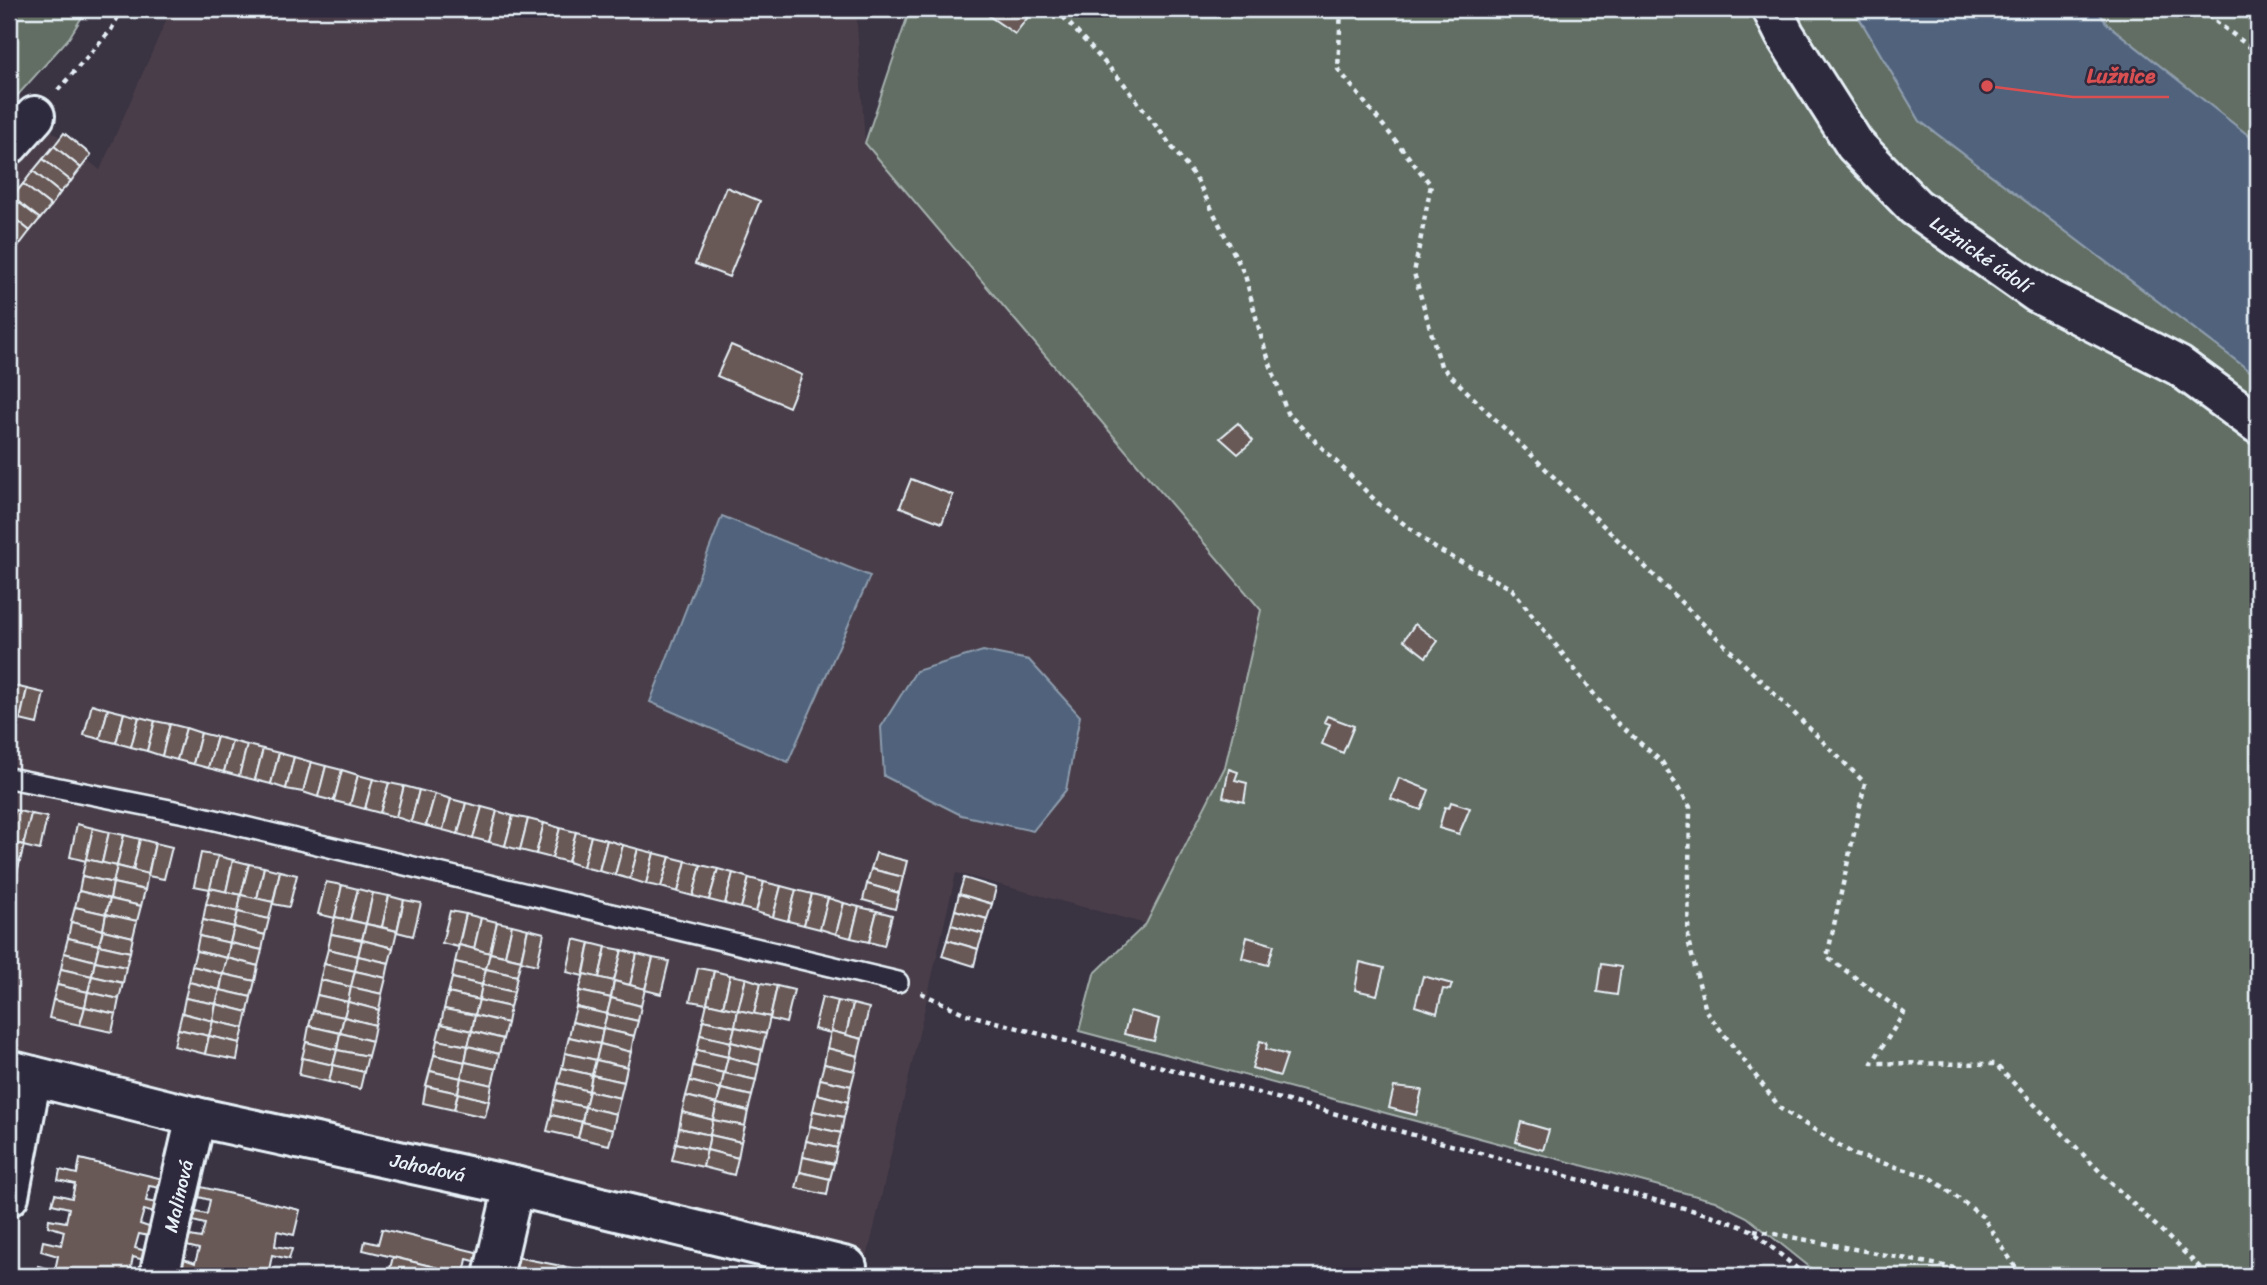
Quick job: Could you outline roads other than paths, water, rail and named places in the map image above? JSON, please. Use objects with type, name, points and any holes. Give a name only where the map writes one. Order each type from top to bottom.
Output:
[{"type":"street","name":"Lužnické údolí","points":[[1772,9],[1785,35],[1855,145],[1915,207],[2037,293],[2179,366],[2258,424]]},
{"type":"street","points":[[9,145],[35,116]]},
{"type":"street","points":[[9,1196],[20,1073]]},
{"type":"street","name":"Jahodová","points":[[20,1073],[196,1116],[514,1186],[847,1267]]},
{"type":"street","name":"Malinová","points":[[159,1276],[196,1116]]},
{"type":"street","points":[[493,1276],[514,1186]]},
{"type":"lane","points":[[9,778],[190,814],[898,982]]},
{"type":"water","points":[[1854,9],[2096,9],[2107,24],[2258,143],[2258,377],[1920,121]]},
{"type":"water","points":[[722,516],[870,576],[788,762],[650,702]]},
{"type":"water","points":[[983,651],[1029,660],[1080,716],[1066,790],[1033,831],[961,815],[884,776],[881,727],[916,671]]},
{"type":"place","name":"Lužnice","points":[[1987,86]]}]
